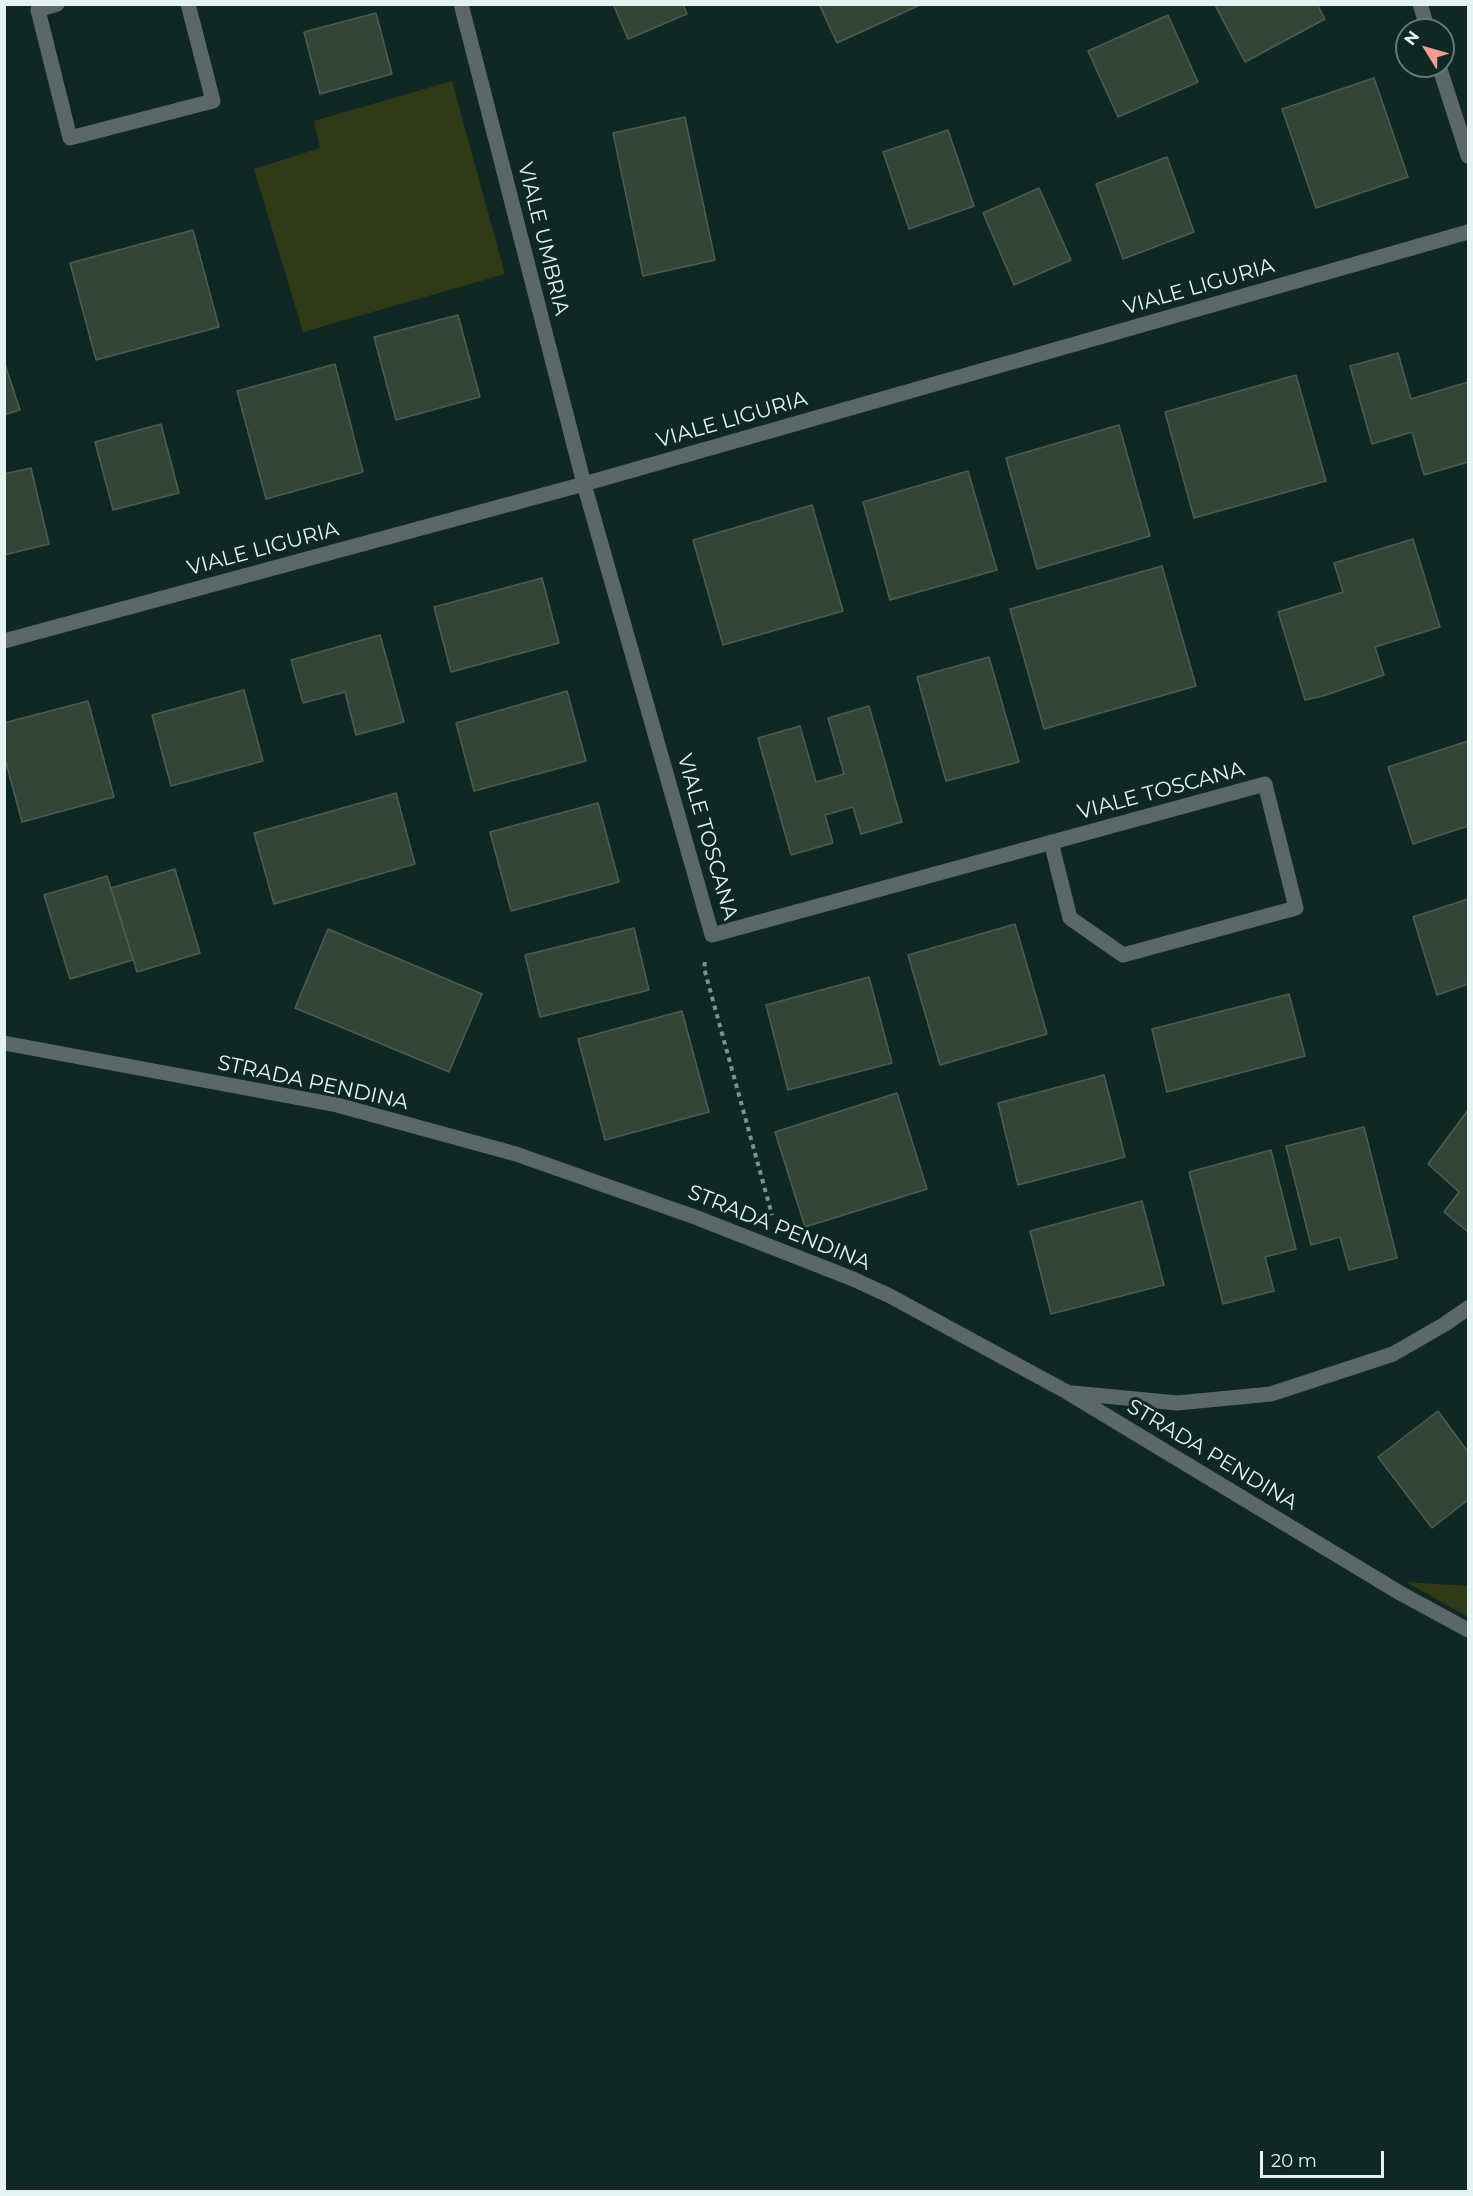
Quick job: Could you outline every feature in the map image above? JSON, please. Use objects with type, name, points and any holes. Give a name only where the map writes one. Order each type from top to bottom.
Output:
[{"type":"street","points":[[57,4],[38,10],[70,138],[213,101],[188,4]]},
{"type":"street","name":"VIALE UMBRIA","points":[[461,4],[584,484]]},
{"type":"street","points":[[1443,78],[1468,156]]},
{"type":"street","name":"VIALE LIGURIA","points":[[4,641],[584,484],[1468,232]]},
{"type":"street","name":"VIALE TOSCANA","points":[[584,484],[712,935],[1051,842],[1265,784],[1296,908],[1123,954],[1070,918],[1051,842]]},
{"type":"street","name":"STRADA PENDINA","points":[[4,1043],[348,1108],[516,1154],[695,1217],[853,1279],[890,1296],[1067,1392],[1400,1593],[1468,1630]]},
{"type":"street","points":[[1067,1392],[1177,1403],[1271,1394],[1393,1354],[1446,1324],[1468,1308]]},
{"type":"path","points":[[712,935],[704,968],[781,1251]]},
{"type":"green space","points":[[452,81],[505,274],[303,332],[254,169],[320,148],[314,121]]},
{"type":"green space","points":[[1406,1582],[1468,1586],[1468,1617]]},
{"type":"building","points":[[613,4],[683,4],[687,14],[628,39]]},
{"type":"building","points":[[819,4],[922,4],[837,43]]},
{"type":"building","points":[[1317,4],[1325,19],[1245,62],[1215,5]]},
{"type":"building","points":[[376,13],[392,74],[320,94],[304,32]]},
{"type":"building","points":[[1168,15],[1198,82],[1118,117],[1088,51]]},
{"type":"building","points":[[1374,78],[1408,177],[1316,208],[1282,109]]},
{"type":"building","points":[[685,117],[715,260],[643,276],[613,133]]},
{"type":"building","points":[[948,130],[974,206],[909,229],[883,152]]},
{"type":"building","points":[[1167,157],[1194,232],[1123,259],[1096,184]]},
{"type":"building","points":[[1039,188],[1071,260],[1014,285],[983,213]]},
{"type":"building","points":[[193,230],[219,327],[96,360],[70,263]]},
{"type":"building","points":[[458,315],[480,397],[396,420],[374,337]]},
{"type":"building","points":[[1398,353],[1411,399],[1468,382],[1468,462],[1424,475],[1412,432],[1372,444],[1350,366]]},
{"type":"building","points":[[4,361],[20,410],[4,415]]},
{"type":"building","points":[[335,364],[363,472],[266,499],[237,391]]},
{"type":"building","points":[[1296,375],[1326,481],[1194,518],[1165,412]]},
{"type":"building","points":[[161,424],[179,493],[113,510],[95,442]]},
{"type":"building","points":[[1119,425],[1150,536],[1037,569],[1006,458]]},
{"type":"building","points":[[31,468],[49,544],[4,555],[4,474]]},
{"type":"building","points":[[968,471],[997,570],[890,600],[863,502]]},
{"type":"building","points":[[812,505],[843,611],[723,645],[693,540]]},
{"type":"building","points":[[1413,539],[1440,627],[1375,647],[1384,675],[1305,700],[1278,612],[1343,592],[1334,563]]},
{"type":"building","points":[[1162,566],[1196,686],[1044,729],[1010,609]]},
{"type":"building","points":[[542,578],[559,643],[451,672],[434,607]]},
{"type":"building","points":[[380,635],[404,722],[356,735],[345,692],[303,703],[291,660]]},
{"type":"building","points":[[989,657],[1019,762],[946,781],[917,677]]},
{"type":"building","points":[[244,690],[263,761],[171,786],[152,715]]},
{"type":"building","points":[[567,691],[586,761],[474,791],[456,723]]},
{"type":"building","points":[[88,701],[114,797],[22,822],[4,755],[4,723]]},
{"type":"building","points":[[869,706],[902,822],[861,834],[853,807],[825,815],[833,843],[791,855],[758,738],[800,726],[816,782],[844,774],[828,718]]},
{"type":"building","points":[[1468,741],[1468,826],[1413,844],[1388,767]]},
{"type":"building","points":[[396,793],[415,864],[274,904],[254,833]]},
{"type":"building","points":[[598,803],[619,882],[511,911],[490,832]]},
{"type":"building","points":[[175,869],[200,953],[137,972],[111,888]]},
{"type":"building","points":[[107,876],[133,960],[70,979],[44,895]]},
{"type":"building","points":[[1468,899],[1468,984],[1437,995],[1413,917]]},
{"type":"building","points":[[1015,924],[1047,1034],[940,1065],[908,955]]},
{"type":"building","points":[[634,928],[649,990],[540,1017],[525,955]]},
{"type":"building","points":[[328,929],[482,994],[449,1072],[295,1008]]},
{"type":"building","points":[[869,977],[892,1063],[788,1090],[766,1005]]},
{"type":"building","points":[[1289,994],[1305,1056],[1167,1092],[1152,1029]]},
{"type":"building","points":[[682,1011],[709,1112],[605,1140],[578,1039]]},
{"type":"building","points":[[1104,1075],[1125,1157],[1018,1185],[998,1103]]},
{"type":"building","points":[[897,1093],[927,1189],[805,1227],[775,1132]]},
{"type":"building","points":[[1468,1110],[1468,1232],[1444,1212],[1459,1192],[1428,1164]]},
{"type":"building","points":[[1364,1127],[1397,1258],[1349,1270],[1340,1237],[1311,1245],[1286,1146]]},
{"type":"building","points":[[1271,1150],[1296,1249],[1265,1257],[1274,1291],[1223,1304],[1189,1172]]},
{"type":"building","points":[[1142,1201],[1164,1285],[1051,1314],[1030,1231]]},
{"type":"building","points":[[1438,1411],[1468,1452],[1468,1500],[1432,1528],[1378,1457]]}]
